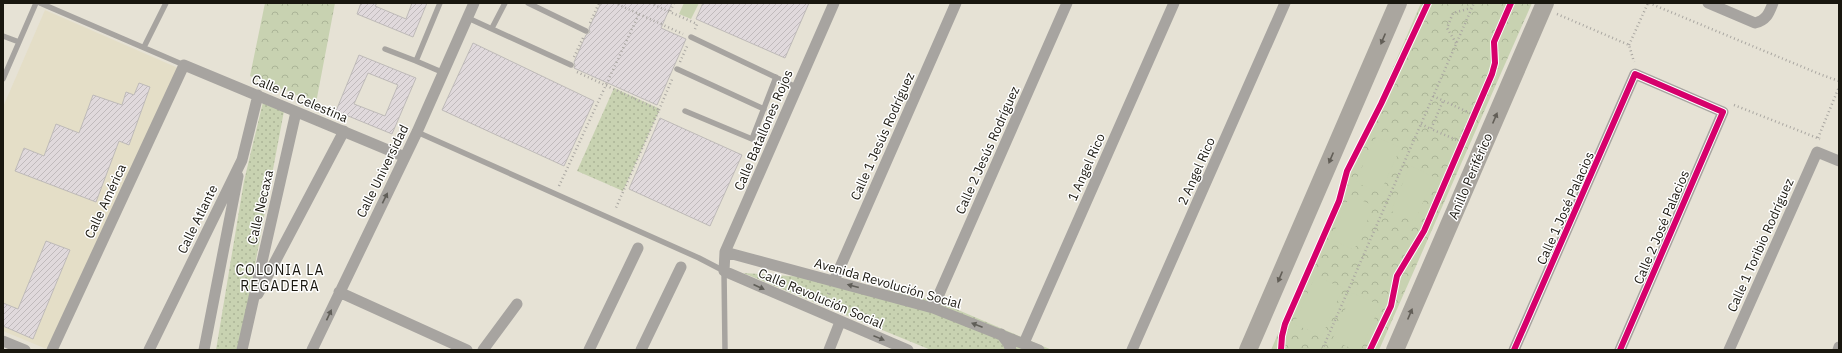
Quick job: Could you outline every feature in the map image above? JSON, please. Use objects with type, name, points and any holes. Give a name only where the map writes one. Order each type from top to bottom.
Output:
[{"type":"main road","points":[[1248,350],[1398,3]]},
{"type":"main road","name":"Anillo Periférico","points":[[1395,350],[1544,6]]},
{"type":"street","name":"Calle Universidad","points":[[312,350],[417,132],[474,3]]},
{"type":"street","name":"Calle Batallones Rojos","points":[[724,271],[725,252],[834,3]]},
{"type":"street","name":"Calle 1 Jesús Rodríguez","points":[[834,281],[956,3]]},
{"type":"street","name":"Calle 2 Jesús Rodríguez","points":[[933,308],[1067,3]]},
{"type":"street","name":"1 Angel Rico","points":[[1024,343],[1174,3]]},
{"type":"street","name":"2 Angel Rico","points":[[1132,350],[1285,3]]},
{"type":"street","points":[[1708,3],[1756,23],[1767,17],[1773,3]]},
{"type":"street","name":"Calle La Celestina","points":[[184,65],[258,94],[296,112],[405,157]]},
{"type":"street","name":"Calle América","points":[[52,350],[184,65]]},
{"type":"street","points":[[1635,69],[1725,107]]},
{"type":"street","name":"Calle 1 José Palacios","points":[[1514,350],[1635,69]]},
{"type":"street","name":"Calle Atlante","points":[[149,350],[242,160],[258,94]]},
{"type":"street","name":"Calle 2 José Palacios","points":[[1620,350],[1725,107]]},
{"type":"street","name":"Calle Necaxa","points":[[242,350],[250,309],[296,112]]},
{"type":"street","name":"Calle Necaxa","points":[[250,309],[344,131]]},
{"type":"street","name":"Calle 1 Toribio Rodríguez","points":[[1729,350],[1817,152],[1839,161]]},
{"type":"street","points":[[204,350],[242,160]]},
{"type":"street","points":[[589,350],[638,248]]},
{"type":"street","name":"Avenida Revolución Social","points":[[725,252],[933,308],[1039,350]]},
{"type":"street","points":[[641,350],[681,267]]},
{"type":"street","name":"Calle Revolución Social","points":[[724,271],[908,350]]},
{"type":"street","points":[[339,292],[446,346],[467,350]]},
{"type":"street","points":[[483,350],[516,304]]},
{"type":"street","points":[[829,350],[840,322]]},
{"type":"street","points":[[1001,334],[1011,350]]},
{"type":"street","points":[[3,340],[20,349]]},
{"type":"lane","points":[[3,79],[36,3]]},
{"type":"lane","points":[[40,3],[47,4],[184,65]]},
{"type":"lane","points":[[144,47],[166,3]]},
{"type":"lane","points":[[416,60],[440,3]]},
{"type":"lane","points":[[492,28],[505,3]]},
{"type":"lane","points":[[528,3],[586,31]]},
{"type":"lane","points":[[468,18],[571,65]]},
{"type":"lane","points":[[3,36],[19,42]]},
{"type":"lane","points":[[691,38],[796,87]]},
{"type":"lane","points":[[385,49],[416,60],[444,73]]},
{"type":"lane","points":[[677,69],[764,109]]},
{"type":"lane","points":[[685,111],[752,139],[776,78]]},
{"type":"lane","points":[[417,132],[699,258],[724,271],[725,350]]},
{"type":"path","points":[[615,3],[691,38]]},
{"type":"path","points":[[611,219],[697,24],[650,3]]},
{"type":"path","points":[[670,12],[674,3]]},
{"type":"path","points":[[1322,350],[1474,3]]},
{"type":"path","points":[[1635,69],[1629,45],[1648,3],[1839,81]]},
{"type":"path","points":[[1544,6],[1629,45]]},
{"type":"path","points":[[1456,44],[1447,28],[1453,13],[1472,8]]},
{"type":"path","points":[[555,194],[639,14]]},
{"type":"path","points":[[575,71],[659,110]]},
{"type":"path","points":[[1818,138],[1839,87]]},
{"type":"path","points":[[1421,124],[1459,141],[1472,114],[1433,96]]},
{"type":"path","points":[[1431,129],[1443,101]]},
{"type":"path","points":[[1725,107],[1825,141]]},
{"type":"path","points":[[1461,145],[1476,109]]},
{"type":"path","points":[[819,313],[834,281]]},
{"type":"shaded area","points":[[45,10],[178,68],[49,350],[3,331],[3,107]]},
{"type":"green space","points":[[265,3],[335,3],[316,103],[250,76]]},
{"type":"green space","points":[[684,3],[699,3],[691,19],[679,14]]},
{"type":"green space","points":[[1421,3],[1532,3],[1379,350],[1271,350]]},
{"type":"green space","points":[[614,88],[660,109],[623,191],[577,171]]},
{"type":"green space","points":[[263,102],[284,111],[239,350],[216,350],[244,181]]},
{"type":"green space","points":[[1376,137],[1399,147],[1400,149],[1379,193],[1358,183],[1356,180]]},
{"type":"green space","points":[[1411,166],[1434,177],[1415,221],[1391,211]]},
{"type":"green space","points":[[1350,195],[1374,206],[1354,250],[1331,239]]},
{"type":"green space","points":[[743,273],[838,279],[937,301],[1052,350],[931,350]]},
{"type":"green space","points":[[1315,276],[1343,288],[1322,336],[1294,324]]},
{"type":"green space","points":[[1352,293],[1380,305],[1361,350],[1355,350],[1332,340]]},
{"type":"building","points":[[361,3],[377,3],[375,6],[406,19],[412,3],[427,3],[413,37],[357,14]]},
{"type":"building","points":[[601,3],[672,3],[661,28],[686,39],[657,105],[574,68],[574,62],[586,35],[590,32],[589,28]]},
{"type":"building","points":[[703,3],[809,3],[785,58],[696,19]]},
{"type":"building","points":[[473,43],[594,101],[564,166],[442,110]]},
{"type":"building","points":[[359,55],[416,78],[392,134],[336,111]],"holes":[[[368,73],[398,85],[385,116],[354,104]]]},
{"type":"building","points":[[139,83],[150,87],[129,145],[119,141],[96,202],[15,171],[24,148],[44,156],[56,124],[79,133],[93,95],[122,105],[126,92],[134,95]]},
{"type":"building","points":[[660,118],[742,155],[710,226],[629,189]]},
{"type":"building","points":[[46,241],[70,250],[33,339],[3,326],[3,303],[18,309]]},
{"type":"cycle path","points":[[1281,350],[1285,324],[1339,201],[1347,171],[1381,104],[1428,3]]},
{"type":"cycle path","points":[[1370,350],[1391,306],[1397,276],[1424,231],[1492,74],[1495,63],[1494,42],[1511,3]]},
{"type":"cycle path","points":[[1514,350],[1635,74],[1723,112],[1620,350]]},
{"type":"district","name":"COLONIA LA REGADERA","points":[[280,278]]}]
